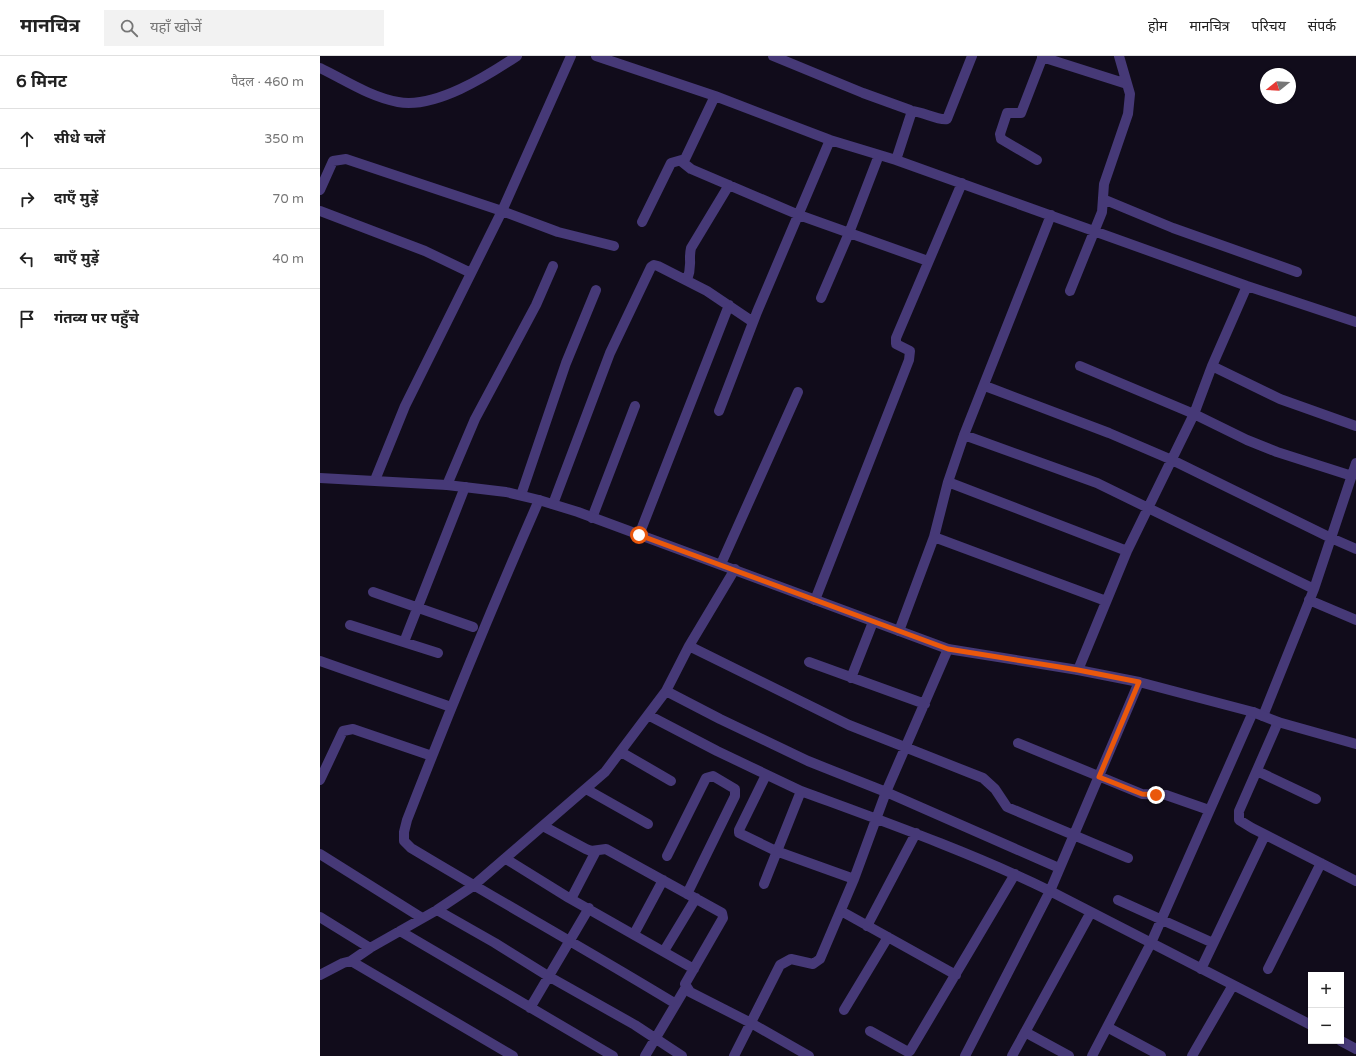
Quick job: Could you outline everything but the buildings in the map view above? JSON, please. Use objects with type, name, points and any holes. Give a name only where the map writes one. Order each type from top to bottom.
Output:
[{"type":"street","points":[[320,68],[370,94],[407,104],[423,102],[452,92],[483,77],[517,56]]},
{"type":"street","points":[[375,480],[405,406],[502,211],[571,56]]},
{"type":"street","points":[[596,56],[715,96],[830,140],[896,160],[1096,230],[1247,286],[1356,322]]},
{"type":"street","points":[[773,56],[910,111],[921,112],[942,119],[947,119],[972,56]]},
{"type":"street","points":[[1070,291],[1102,212],[1104,184],[1130,106],[1127,84],[1119,56]]},
{"type":"street","points":[[1123,68],[1127,56]]},
{"type":"street","points":[[1037,160],[1001,139],[1000,134],[1007,113],[1021,113],[1042,57],[1127,84]]},
{"type":"street","points":[[642,222],[671,163],[685,159],[715,96]]},
{"type":"street","points":[[896,160],[910,111]]},
{"type":"street","points":[[719,411],[753,322],[830,140]]},
{"type":"street","points":[[821,298],[849,233],[879,155]]},
{"type":"street","points":[[320,190],[333,161],[346,159],[502,211],[558,232],[614,246]]},
{"type":"street","points":[[681,161],[691,169],[799,215],[928,261]]},
{"type":"street","points":[[816,600],[909,360],[910,351],[898,345],[896,340],[962,183]]},
{"type":"street","points":[[687,280],[691,270],[690,254],[692,248],[729,185]]},
{"type":"street","points":[[1104,199],[1173,228],[1297,272]]},
{"type":"street","points":[[320,211],[426,250],[471,274]]},
{"type":"street","points":[[899,631],[934,537],[948,482],[964,435],[985,386],[1051,215]]},
{"type":"street","points":[[447,485],[475,419],[536,305],[553,266]]},
{"type":"street","points":[[553,504],[610,353],[651,267],[658,266],[687,280],[729,305],[753,322]]},
{"type":"street","points":[[1078,670],[1127,551],[1194,414],[1212,366],[1247,286]]},
{"type":"street","points":[[521,495],[566,363],[596,290]]},
{"type":"street","points":[[639,535],[729,305]]},
{"type":"street","points":[[1080,366],[1194,414],[1247,440],[1277,452],[1352,476]]},
{"type":"street","points":[[1212,366],[1280,399],[1356,426]]},
{"type":"street","points":[[985,386],[1109,433],[1172,460],[1330,538],[1356,549]]},
{"type":"street","points":[[721,564],[798,392]]},
{"type":"street","points":[[592,518],[635,406]]},
{"type":"street","points":[[964,435],[1097,483],[1314,589]]},
{"type":"street","points":[[1263,716],[1314,589],[1356,463]]},
{"type":"street","points":[[320,478],[447,485],[521,495],[553,504],[721,564],[872,622],[948,649],[1078,670],[1139,682],[1252,712],[1278,722],[1356,744]]},
{"type":"street","points":[[948,482],[1127,551]]},
{"type":"street","points":[[404,642],[465,487]]},
{"type":"street","points":[[539,500],[489,614],[451,707],[407,820],[404,832],[404,841],[411,848],[473,886],[569,940],[676,1004]]},
{"type":"street","points":[[934,537],[1106,601]]},
{"type":"street","points":[[320,975],[343,963],[351,961],[370,948],[437,910],[473,886],[605,772],[666,691],[689,646],[734,569]]},
{"type":"street","points":[[373,592],[473,627]]},
{"type":"street","points":[[1309,600],[1356,620]]},
{"type":"street","points":[[851,678],[872,622]]},
{"type":"street","points":[[350,625],[438,653]]},
{"type":"street","points":[[689,646],[849,725],[983,778],[995,789],[1007,807],[1128,858]]},
{"type":"street","points":[[734,1056],[780,965],[791,959],[813,964],[820,959],[854,879],[886,792],[948,649]]},
{"type":"street","points":[[320,661],[451,707]]},
{"type":"street","points":[[809,662],[925,704]]},
{"type":"street","points":[[965,1056],[1050,891],[1139,682]]},
{"type":"street","points":[[666,691],[720,719],[808,761],[886,792],[1059,868]]},
{"type":"street","points":[[1092,1056],[1151,943],[1252,712]]},
{"type":"street","points":[[648,715],[766,775],[801,791],[916,833],[1016,874],[1308,1023]]},
{"type":"street","points":[[1278,722],[1239,811],[1238,818],[1244,823],[1356,881]]},
{"type":"street","points":[[320,780],[346,729],[353,729],[432,756]]},
{"type":"street","points":[[1018,743],[1142,794],[1166,795],[1209,810]]},
{"type":"street","points":[[621,752],[671,781]]},
{"type":"street","points":[[1257,771],[1316,799]]},
{"type":"street","points":[[766,775],[739,832],[740,834],[776,851],[854,879]]},
{"type":"street","points":[[664,951],[691,896],[735,796],[735,789],[713,776],[706,778],[667,856]]},
{"type":"street","points":[[586,789],[648,824]]},
{"type":"street","points":[[764,884],[801,791]]},
{"type":"street","points":[[543,826],[586,850],[596,851],[606,849],[722,912],[723,915],[685,984],[686,987],[645,1056]]},
{"type":"street","points":[[867,926],[916,833]]},
{"type":"street","points":[[1201,969],[1265,834]]},
{"type":"street","points":[[571,899],[596,851]]},
{"type":"street","points":[[320,854],[422,918]]},
{"type":"street","points":[[506,859],[571,899],[694,968]]},
{"type":"street","points":[[1268,969],[1321,863]]},
{"type":"street","points":[[870,1031],[908,1052],[910,1051],[1016,874]]},
{"type":"street","points":[[634,934],[663,880]]},
{"type":"street","points":[[1118,900],[1213,943]]},
{"type":"street","points":[[530,1008],[589,908]]},
{"type":"street","points":[[437,910],[495,943],[548,976],[635,1025],[682,1056]]},
{"type":"street","points":[[841,911],[956,975]]},
{"type":"street","points":[[1012,1056],[1091,912]]},
{"type":"street","points":[[320,917],[370,948]]},
{"type":"street","points":[[400,931],[613,1056]]},
{"type":"street","points":[[844,1010],[888,937]]},
{"type":"street","points":[[351,961],[512,1056]]},
{"type":"street","points":[[1192,1056],[1233,985]]},
{"type":"street","points":[[686,987],[690,992],[751,1023],[806,1055]]},
{"type":"street","points":[[1107,1027],[1161,1056]]},
{"type":"street","points":[[1025,1032],[1069,1056]]},
{"type":"street","points":[[1344,1043],[1356,1049]]},
{"type":"route","points":[[639,535],[948,649],[1078,670],[1139,682],[1099,777],[1145,795],[1156,795]]}]
